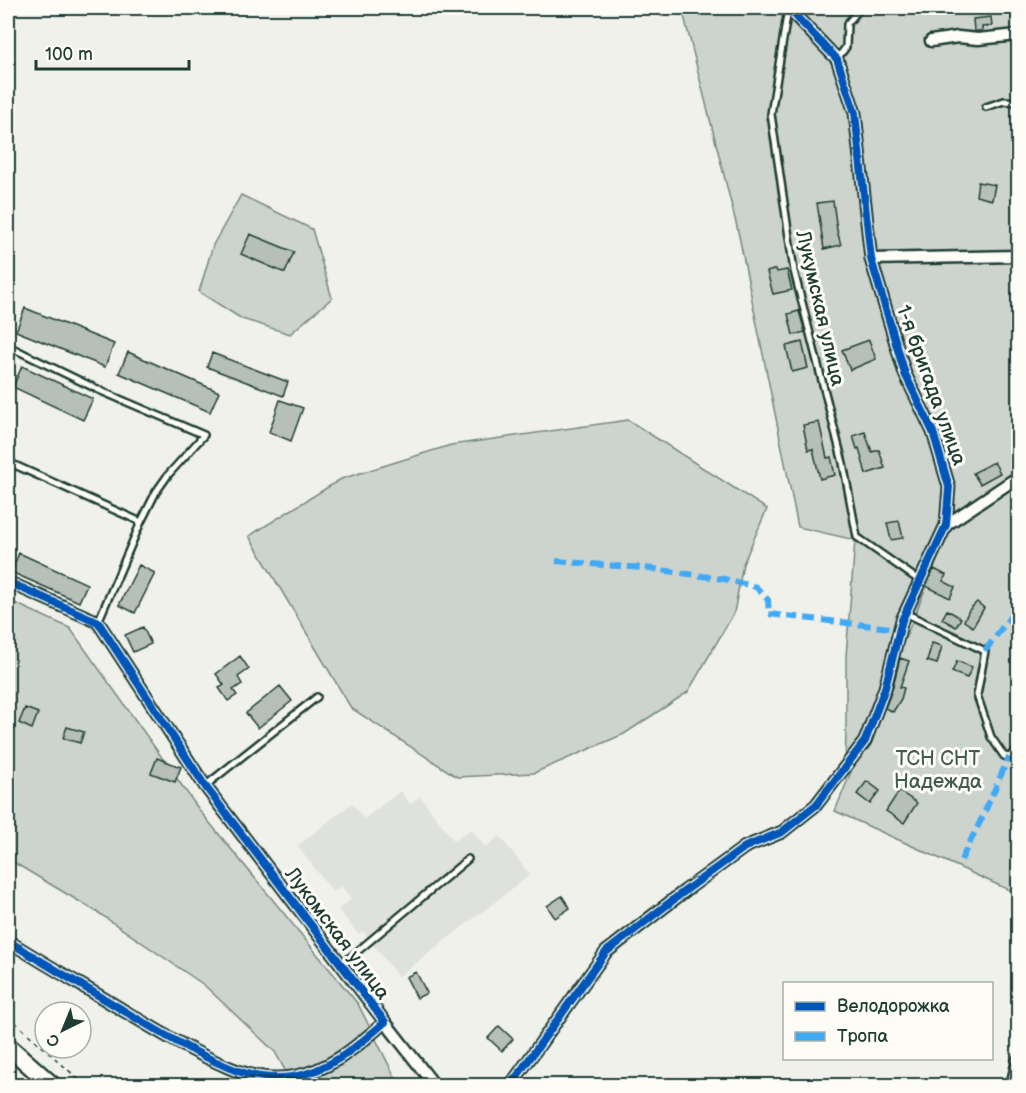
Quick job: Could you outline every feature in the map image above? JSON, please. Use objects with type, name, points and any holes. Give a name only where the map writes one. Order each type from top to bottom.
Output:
[{"type":"main road","points":[[8,1046],[53,1086]]},
{"type":"street","points":[[788,8],[837,59]]},
{"type":"street","points":[[931,40],[1018,35]]},
{"type":"street","name":"1-я бригада улица","points":[[837,59],[855,113],[871,259],[905,374],[933,432],[949,487],[946,525]]},
{"type":"street","points":[[871,259],[1018,256]]},
{"type":"street","points":[[510,1086],[606,952],[745,848],[782,832],[816,806],[866,741],[885,688],[902,620],[946,525],[1018,477]]},
{"type":"street","points":[[8,582],[98,622]]},
{"type":"street","name":"Лукомская улица","points":[[8,941],[164,1035],[231,1069],[256,1076],[276,1079],[294,1077],[320,1069],[347,1054],[385,1022],[206,786],[98,622]]},
{"type":"street","points":[[385,1022],[435,1086]]},
{"type":"street","points":[[1012,1086],[1018,1060]]},
{"type":"lane","name":"Лукумская улица","points":[[788,8],[771,114],[794,271],[843,463],[857,537],[920,581]]},
{"type":"lane","points":[[837,59],[846,47],[847,24],[857,12]]},
{"type":"lane","points":[[986,107],[1004,101],[1018,102]]},
{"type":"lane","points":[[8,346],[101,391],[204,435],[156,492],[98,622]]},
{"type":"lane","points":[[8,462],[141,522]]},
{"type":"lane","points":[[905,613],[985,651],[977,695],[991,737],[1004,756],[1009,757],[1018,748]]},
{"type":"lane","points":[[206,786],[317,697]]},
{"type":"lane","points":[[341,965],[468,859]]},
{"type":"path","points":[[8,1016],[86,1086]]},
{"type":"shaded area","points":[[400,791],[410,804],[420,796],[454,841],[471,829],[485,847],[500,836],[530,875],[398,977],[363,931],[358,934],[338,909],[351,899],[341,886],[333,892],[297,846],[352,803],[364,819]]},
{"type":"green space","points":[[682,8],[1018,8],[1018,473],[953,517],[923,584],[845,778],[846,656],[855,540],[798,527],[738,231]]},
{"type":"green space","points":[[241,195],[312,229],[332,298],[290,334],[242,319],[199,292],[213,245]]},
{"type":"green space","points":[[628,420],[767,509],[743,564],[734,613],[688,692],[624,734],[534,773],[457,777],[351,708],[249,536],[341,479],[451,445]]},
{"type":"green space","name":"ТСН СНТ Надежда","points":[[1018,480],[1018,894],[835,811],[951,526]]},
{"type":"green space","points":[[8,600],[70,628],[200,811],[358,1004],[399,1085],[293,1085],[275,1052],[204,985],[97,912],[8,859]]},
{"type":"building","points":[[991,17],[992,26],[982,27],[982,31],[974,31],[973,19]]},
{"type":"building","points":[[978,182],[995,185],[992,200],[976,196]]},
{"type":"building","points":[[833,201],[841,245],[824,249],[817,203]]},
{"type":"building","points":[[250,234],[294,252],[285,273],[241,254]]},
{"type":"building","points":[[776,269],[777,272],[787,270],[792,290],[773,294],[767,272]]},
{"type":"building","points":[[25,308],[114,344],[105,367],[16,331]]},
{"type":"building","points":[[799,311],[805,332],[793,335],[788,314]]},
{"type":"building","points":[[869,340],[876,359],[850,370],[842,350]]},
{"type":"building","points":[[802,342],[808,368],[792,372],[786,346]]},
{"type":"building","points":[[128,352],[219,392],[210,412],[119,373]]},
{"type":"building","points":[[212,353],[288,382],[283,396],[207,367]]},
{"type":"building","points":[[22,366],[93,399],[83,420],[13,387]]},
{"type":"building","points":[[280,400],[303,408],[291,441],[269,432]]},
{"type":"building","points":[[819,422],[827,458],[831,457],[835,475],[820,479],[813,449],[808,450],[803,425]]},
{"type":"building","points":[[865,432],[872,452],[879,450],[885,468],[866,474],[853,436]]},
{"type":"building","points":[[994,462],[1000,473],[980,484],[973,473]]},
{"type":"building","points":[[899,521],[903,538],[891,540],[887,523]]},
{"type":"building","points":[[19,553],[87,584],[79,602],[11,572]]},
{"type":"building","points":[[139,565],[155,573],[135,613],[119,605]]},
{"type":"building","points":[[934,569],[946,575],[943,581],[955,587],[950,598],[926,586]]},
{"type":"building","points":[[977,602],[984,608],[973,627],[964,621],[969,610]]},
{"type":"building","points":[[947,610],[961,618],[956,627],[942,619]]},
{"type":"building","points":[[143,627],[151,644],[133,652],[125,635]]},
{"type":"building","points":[[932,643],[942,646],[937,664],[927,661]]},
{"type":"building","points":[[240,656],[249,669],[238,677],[242,684],[233,690],[237,695],[228,701],[219,688],[224,685],[216,674]]},
{"type":"building","points":[[900,658],[909,661],[900,687],[904,688],[901,699],[893,712],[885,708]]},
{"type":"building","points":[[957,661],[972,667],[967,678],[952,672]]},
{"type":"building","points":[[280,686],[292,701],[258,728],[246,713]]},
{"type":"building","points":[[25,708],[38,713],[32,729],[19,723]]},
{"type":"building","points":[[67,727],[84,732],[80,743],[63,738]]},
{"type":"building","points":[[157,758],[181,767],[175,782],[151,773]]},
{"type":"building","points":[[867,781],[880,791],[870,804],[857,794]]},
{"type":"building","points":[[899,791],[917,803],[904,823],[886,811]]},
{"type":"building","points":[[562,896],[570,908],[555,918],[547,906]]},
{"type":"building","points":[[416,972],[427,993],[417,998],[406,977]]},
{"type":"building","points":[[499,1026],[513,1039],[502,1051],[488,1038]]},
{"type":"marked path","points":[[556,561],[654,569],[724,579],[756,587],[768,600],[769,614],[899,629]]},
{"type":"marked path","points":[[985,651],[1018,606]]},
{"type":"marked path","points":[[961,860],[1009,757]]},
{"type":"cycle path","points":[[510,1086],[606,952],[745,847],[782,832],[816,805],[865,741],[885,688],[902,620],[946,525],[949,487],[933,432],[905,374],[871,259],[855,113],[837,59],[788,8]]},
{"type":"cycle path","points":[[8,582],[98,622],[205,786],[385,1022],[342,1056],[319,1069],[284,1078],[252,1075],[216,1062],[174,1040],[8,941]]}]
